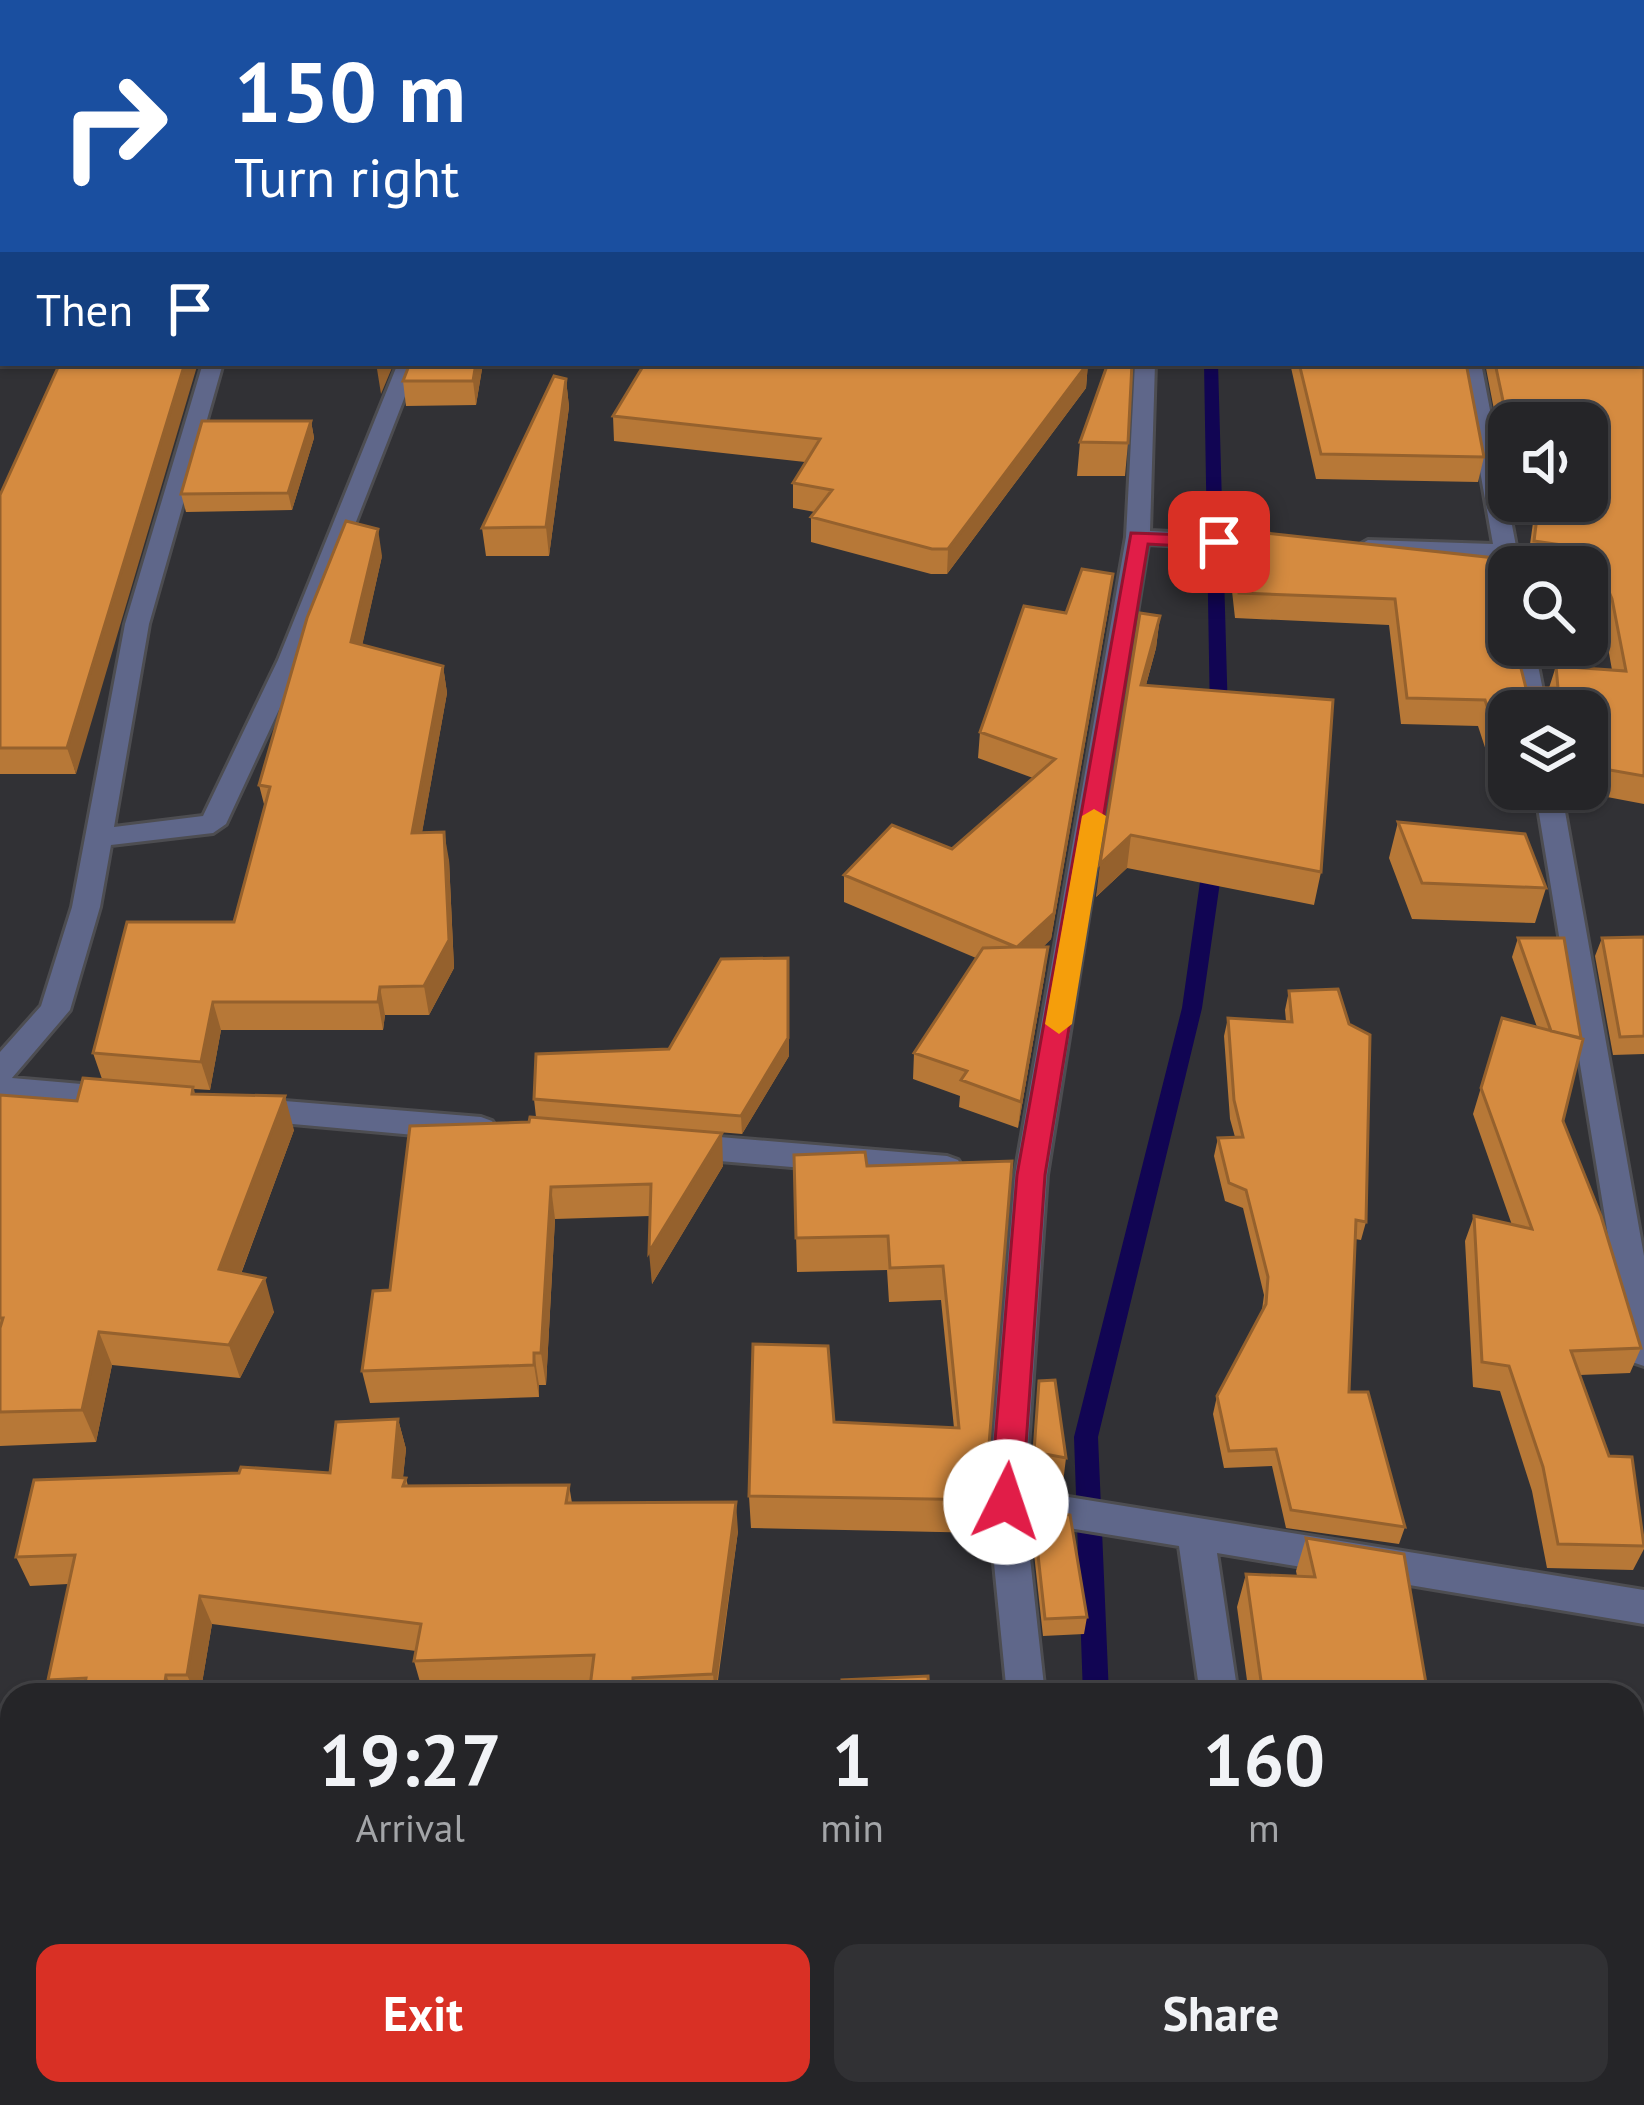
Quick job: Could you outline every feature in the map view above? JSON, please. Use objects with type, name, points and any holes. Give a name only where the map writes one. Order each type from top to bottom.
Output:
[{"type":"street","points":[[0,1071],[55,1010],[86,907],[137,625],[212,366]]},
{"type":"street","points":[[99,838],[213,824],[290,660],[407,366]]},
{"type":"street","points":[[1025,1683],[1006,1502],[1008,1173],[1138,538],[1145,366]]},
{"type":"street","points":[[1472,366],[1504,546]]},
{"type":"street","points":[[1138,538],[1292,544]]},
{"type":"street","points":[[1339,546],[1488,559]]},
{"type":"street","points":[[1552,810],[1644,1352]]},
{"type":"street","points":[[0,1088],[141,1100]]},
{"type":"street","points":[[211,1106],[515,1132]]},
{"type":"street","points":[[656,1144],[1008,1173]]},
{"type":"street","points":[[1006,1502],[1196,1537],[1644,1607]]},
{"type":"street","points":[[1196,1537],[1217,1683]]},
{"type":"building","points":[[59,366],[184,366],[67,748],[0,748],[0,495]]},
{"type":"building","points":[[409,366],[476,366],[473,381],[403,381]]},
{"type":"building","points":[[643,366],[1086,366],[948,549],[932,549],[811,517],[832,490],[793,483],[820,439],[613,416]]},
{"type":"building","points":[[1107,366],[1132,366],[1128,443],[1080,442]]},
{"type":"building","points":[[1300,366],[1467,366],[1484,457],[1321,454]]},
{"type":"building","points":[[1496,366],[1644,366],[1644,776],[1608,770],[1608,690],[1488,690],[1488,709],[1485,700],[1407,698],[1395,599],[1239,593],[1233,538],[1248,539],[1248,531],[1488,557],[1488,666],[1520,666],[1526,688],[1558,688],[1556,666],[1626,671],[1608,589],[1608,546],[1534,541],[1536,522],[1608,522],[1608,402],[1503,402]]},
{"type":"building","points":[[554,376],[566,379],[546,527],[482,528]]},
{"type":"building","points":[[202,421],[311,421],[288,493],[181,494]]},
{"type":"building","points":[[346,521],[378,529],[351,642],[443,666],[412,833],[444,832],[449,940],[424,986],[380,987],[378,1002],[213,1002],[201,1062],[93,1053],[127,922],[234,922],[270,787],[259,785],[307,618]]},
{"type":"building","points":[[1082,569],[1113,574],[1054,913],[1017,947],[1048,947],[1021,1102],[961,1080],[967,1071],[914,1053],[983,948],[1016,947],[844,875],[892,825],[952,849],[1055,759],[980,732],[1024,606],[1066,613]]},
{"type":"building","points":[[1140,613],[1160,616],[1141,685],[1333,700],[1321,872],[1131,835],[1100,864]]},
{"type":"building","points":[[1398,822],[1525,834],[1546,888],[1422,883]]},
{"type":"building","points":[[1644,937],[1644,1036],[1620,1037],[1602,938]]},
{"type":"building","points":[[1518,938],[1564,938],[1581,1038],[1551,1031]]},
{"type":"building","points":[[788,958],[788,1038],[741,1116],[534,1099],[536,1054],[669,1049],[721,959]]},
{"type":"building","points":[[1338,989],[1349,1024],[1370,1035],[1366,1222],[1356,1220],[1349,1392],[1368,1392],[1405,1527],[1291,1510],[1276,1449],[1229,1451],[1217,1396],[1266,1304],[1268,1277],[1246,1190],[1229,1183],[1218,1138],[1243,1137],[1234,1100],[1228,1018],[1292,1022],[1289,991]]},
{"type":"building","points":[[1502,1018],[1583,1039],[1563,1121],[1601,1216],[1641,1348],[1571,1351],[1609,1456],[1632,1457],[1644,1546],[1558,1544],[1543,1467],[1509,1366],[1482,1362],[1474,1216],[1532,1229],[1481,1088]]},
{"type":"building","points":[[83,1078],[193,1087],[192,1094],[285,1096],[219,1269],[265,1278],[229,1345],[99,1332],[82,1410],[0,1412],[0,1095],[77,1101]]},
{"type":"building","points":[[530,1117],[722,1133],[649,1252],[651,1184],[551,1187],[541,1353],[534,1353],[534,1365],[362,1371],[373,1291],[390,1290],[410,1126],[529,1122]]},
{"type":"building","points":[[865,1152],[867,1166],[1012,1161],[987,1469],[990,1500],[749,1496],[753,1344],[828,1346],[834,1422],[959,1428],[943,1266],[890,1268],[888,1236],[796,1238],[794,1155]]},
{"type":"building","points":[[1055,1380],[1066,1458],[1034,1452],[1039,1381]]},
{"type":"building","points":[[398,1419],[393,1477],[406,1478],[403,1486],[569,1485],[566,1503],[736,1502],[713,1674],[590,1683],[594,1655],[414,1661],[421,1624],[200,1596],[187,1675],[166,1675],[165,1683],[48,1680],[75,1555],[16,1557],[34,1480],[239,1473],[241,1467],[330,1473],[336,1422]]},
{"type":"building","points":[[1033,1509],[1070,1515],[1087,1617],[1045,1619]]},
{"type":"building","points":[[1306,1538],[1404,1554],[1426,1683],[1261,1683],[1246,1574],[1315,1577]]},
{"type":"building","points":[[928,1676],[928,1683],[842,1683]]},
{"type":"waterway","points":[[1211,366],[1219,716]]},
{"type":"waterway","points":[[1096,1683],[1086,1437],[1192,1008],[1213,861]]},
{"type":"slow traffic","points":[[1059,1024],[1094,816]]},
{"type":"route","points":[[1006,1502],[1031,1175],[1075,937],[1138,538],[1219,542]]}]
